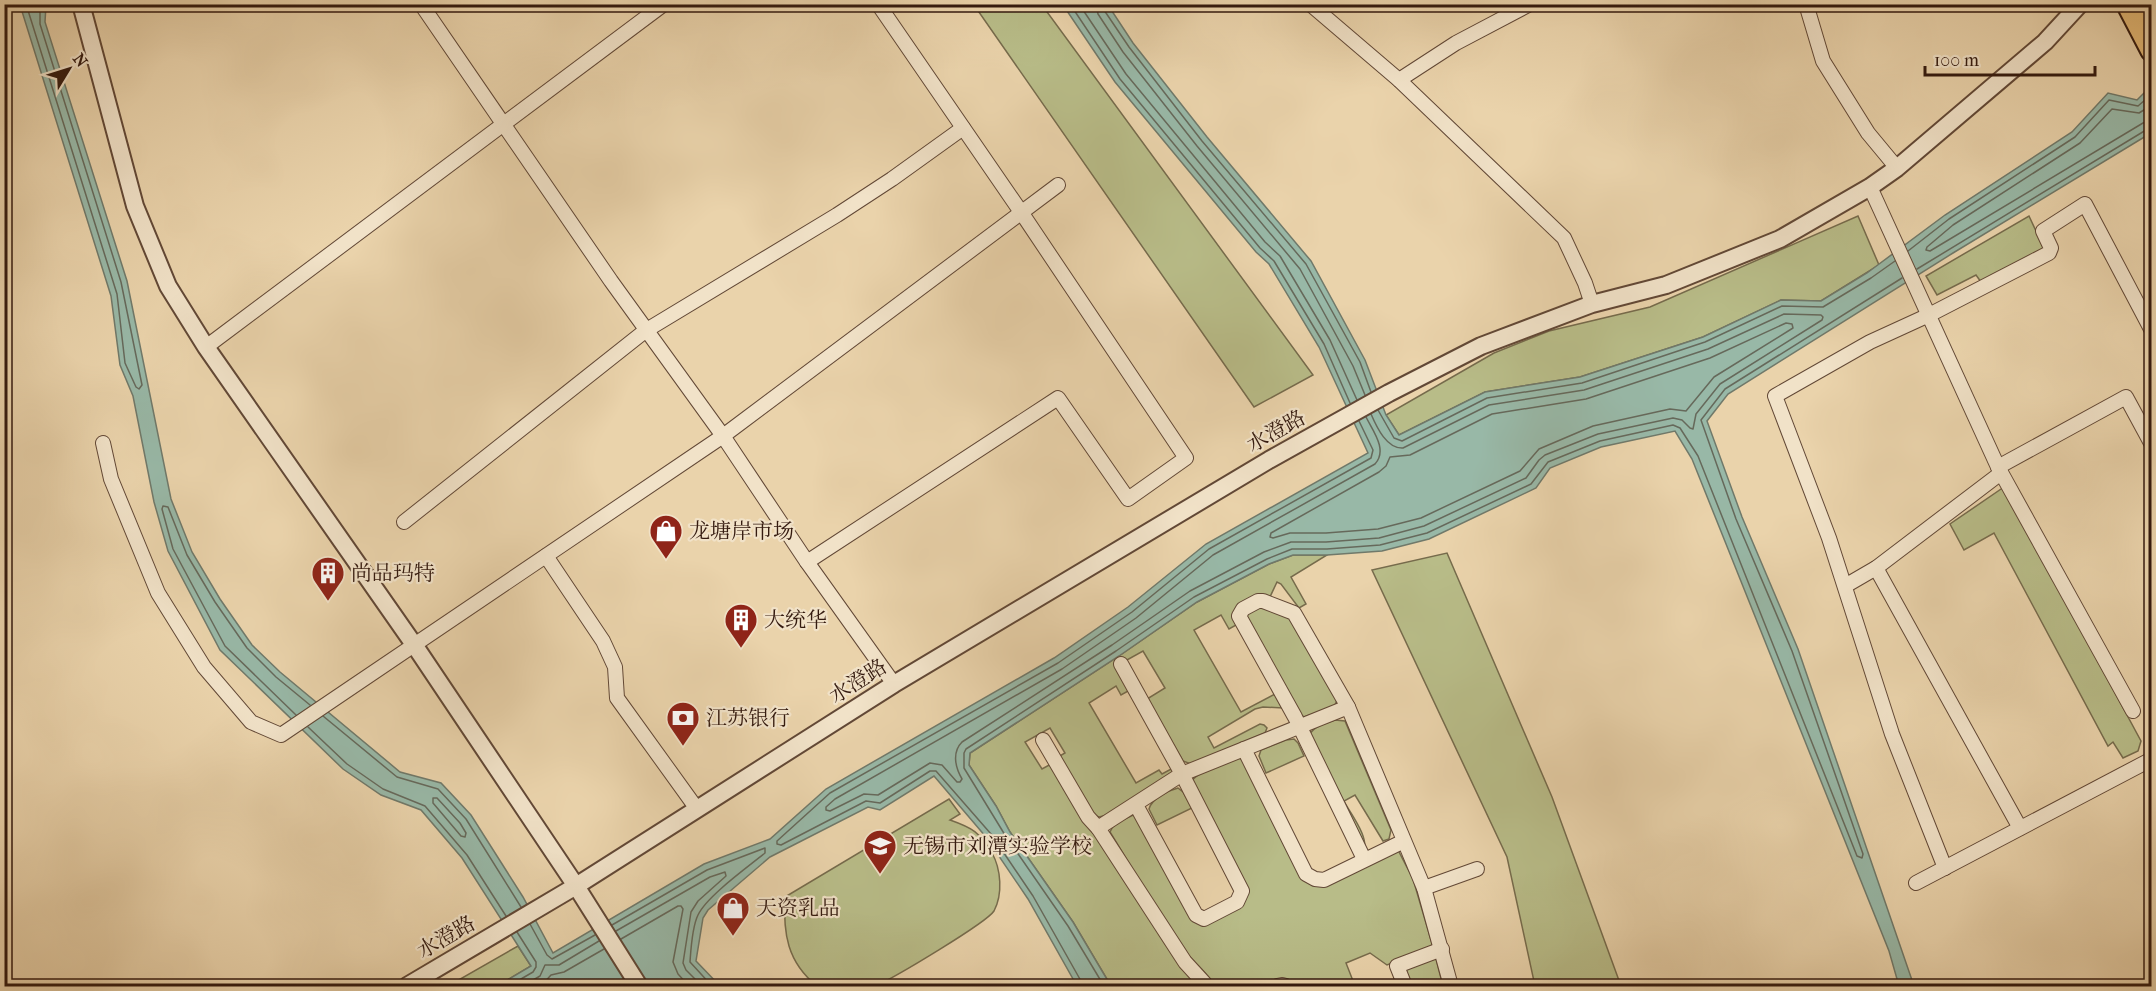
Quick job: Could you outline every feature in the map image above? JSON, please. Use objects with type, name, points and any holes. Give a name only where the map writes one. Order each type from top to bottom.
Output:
[{"type":"highway","points":[[2128,4],[2151,50]]},
{"type":"street","points":[[81,4],[135,206],[168,286],[206,347],[415,646],[598,918],[639,987]]},
{"type":"street","points":[[422,4],[645,331],[723,436],[807,562],[894,684]]},
{"type":"street","points":[[206,347],[664,4]]},
{"type":"street","points":[[807,562],[1058,398],[1128,498],[1186,458],[878,4]]},
{"type":"street","points":[[1310,4],[1399,80],[1564,238],[1592,304]]},
{"type":"street","points":[[1399,80],[1456,43],[1530,4]]},
{"type":"street","points":[[1806,4],[1823,61],[1868,133],[1897,168]]},
{"type":"street","name":"水澄路","points":[[407,987],[576,886],[894,684],[1269,460],[1389,393],[1481,346],[1592,304],[1666,285],[1780,239],[1870,187],[1897,168],[2045,42],[2080,4]]},
{"type":"street","points":[[404,522],[645,331],[837,215],[963,128]]},
{"type":"street","points":[[103,442],[111,479],[158,593],[204,667],[251,722],[281,735],[723,436],[1058,185]]},
{"type":"street","points":[[1870,187],[1999,470],[2133,711]]},
{"type":"street","points":[[1945,868],[1892,734],[1829,538],[1775,396],[1870,342],[1929,315],[2049,253],[2051,248],[2043,231],[2085,204],[2151,331]]},
{"type":"street","points":[[1845,586],[1876,568],[1999,470],[2126,397],[2151,445]]},
{"type":"street","points":[[546,556],[603,641],[615,667],[617,698],[697,809]]},
{"type":"street","points":[[1876,568],[2020,828]]},
{"type":"street","points":[[1364,860],[1295,717],[1239,616],[1250,604],[1263,601],[1294,613],[1347,707],[1424,888],[1451,987]]},
{"type":"street","points":[[1121,663],[1182,774],[1242,891],[1237,902],[1204,919],[1196,915],[1136,804]]},
{"type":"street","points":[[1098,828],[1182,774],[1347,707]]},
{"type":"street","points":[[1043,740],[1088,817],[1098,828],[1185,962],[1208,987]]},
{"type":"street","points":[[1244,749],[1306,874],[1315,879],[1324,880],[1402,842]]},
{"type":"street","points":[[1916,883],[2151,759]]},
{"type":"street","points":[[1424,888],[1477,869]]},
{"type":"street","points":[[1405,987],[1397,966],[1442,949]]},
{"type":"street","points":[[1277,987],[1282,985],[1286,987]]},
{"type":"green space","points":[[974,5],[1042,5],[1313,375],[1254,407]]},
{"type":"green space","points":[[1858,216],[1879,265],[1821,301],[1781,300],[1703,337],[1580,377],[1485,392],[1399,435],[1386,415],[1494,353],[1549,331],[1650,307]]},
{"type":"green space","points":[[2029,216],[2044,248],[1981,282],[1976,275],[1937,295],[1926,276]]},
{"type":"green space","points":[[2004,487],[2141,741],[2138,751],[2123,758],[2113,742],[2108,746],[1994,533],[1964,550],[1950,524]]},
{"type":"green space","points":[[1447,553],[1552,797],[1621,986],[1535,986],[1507,857],[1372,570]]},
{"type":"green space","points":[[1293,555],[1327,555],[1291,577],[1306,604],[1299,608],[1277,582],[1269,599],[1262,597],[1238,624],[1229,629],[1221,615],[1194,630],[1241,712],[1277,693],[1283,708],[1255,709],[1208,737],[1214,748],[1260,724],[1267,728],[1265,733],[1191,764],[1183,761],[1147,699],[1165,688],[1143,651],[1116,666],[1130,690],[1121,695],[1116,686],[1089,703],[1136,783],[1159,770],[1162,774],[1173,768],[1175,772],[1107,815],[1099,817],[1091,814],[1058,757],[1065,753],[1050,728],[1025,742],[1042,769],[1051,764],[1140,905],[1199,986],[1111,986],[1073,922],[1010,832],[969,765],[970,753],[1197,602],[1269,564]]},
{"type":"green space","points":[[1261,604],[1292,616],[1338,698],[1334,707],[1304,717],[1299,713],[1245,613]]},
{"type":"green space","points":[[1335,720],[1345,721],[1391,830],[1389,839],[1383,841],[1355,795],[1344,801],[1362,833],[1364,852],[1308,738],[1315,728]]},
{"type":"green space","points":[[1294,739],[1304,756],[1266,773],[1259,756],[1261,750]]},
{"type":"green space","points":[[1238,758],[1242,759],[1306,880],[1398,850],[1413,879],[1433,947],[1387,965],[1370,953],[1346,963],[1355,986],[1292,986],[1282,981],[1267,986],[1215,986],[1179,944],[1110,832],[1122,820],[1133,815],[1140,817],[1194,918],[1244,900],[1191,782],[1205,771]]},
{"type":"green space","points":[[1178,788],[1183,792],[1192,808],[1157,825],[1149,809],[1151,805],[1160,796]]},
{"type":"green space","points":[[949,799],[960,814],[950,820],[979,835],[995,859],[1000,889],[994,911],[958,938],[877,985],[857,988],[817,986],[799,967],[789,946],[785,923],[785,897]]},
{"type":"green space","points":[[518,946],[531,966],[497,986],[448,986]]},
{"type":"green space","points":[[1428,959],[1436,959],[1443,986],[1410,986],[1403,970]]},
{"type":"water","points":[[20,5],[46,5],[45,22],[127,281],[171,499],[192,552],[220,599],[252,645],[280,672],[400,772],[441,783],[471,815],[523,897],[553,953],[704,864],[770,839],[826,789],[1054,658],[1128,607],[1206,544],[1368,453],[1319,347],[1269,264],[1256,252],[1115,82],[1063,5],[1108,5],[1133,43],[1207,137],[1311,261],[1365,360],[1386,415],[1399,435],[1485,392],[1580,377],[1703,337],[1781,300],[1821,301],[1867,273],[1945,215],[2072,132],[2108,93],[2137,100],[2151,86],[2151,133],[1953,253],[1728,394],[1707,421],[1742,517],[1798,649],[1914,986],[1899,986],[1889,951],[1692,459],[1675,431],[1601,447],[1550,468],[1536,488],[1429,539],[1382,551],[1293,555],[1269,564],[1197,602],[970,753],[969,765],[1010,832],[1073,922],[1111,986],[1077,986],[1028,899],[986,837],[934,776],[880,810],[868,807],[770,857],[708,910],[703,918],[696,961],[720,986],[497,986],[531,966],[462,858],[421,810],[381,795],[343,769],[220,650],[168,551],[154,502],[133,396],[120,365],[111,296]]},
{"type":"place","name":"龙塘岸市场","points":[[666,560]]},
{"type":"place","name":"尚品玛特","points":[[328,602]]},
{"type":"place","name":"大统华","points":[[741,649]]},
{"type":"place","name":"江苏银行","points":[[683,747]]},
{"type":"place","name":"无锡市刘潭实验学校","points":[[880,875]]},
{"type":"place","name":"天资乳品","points":[[733,937]]}]
